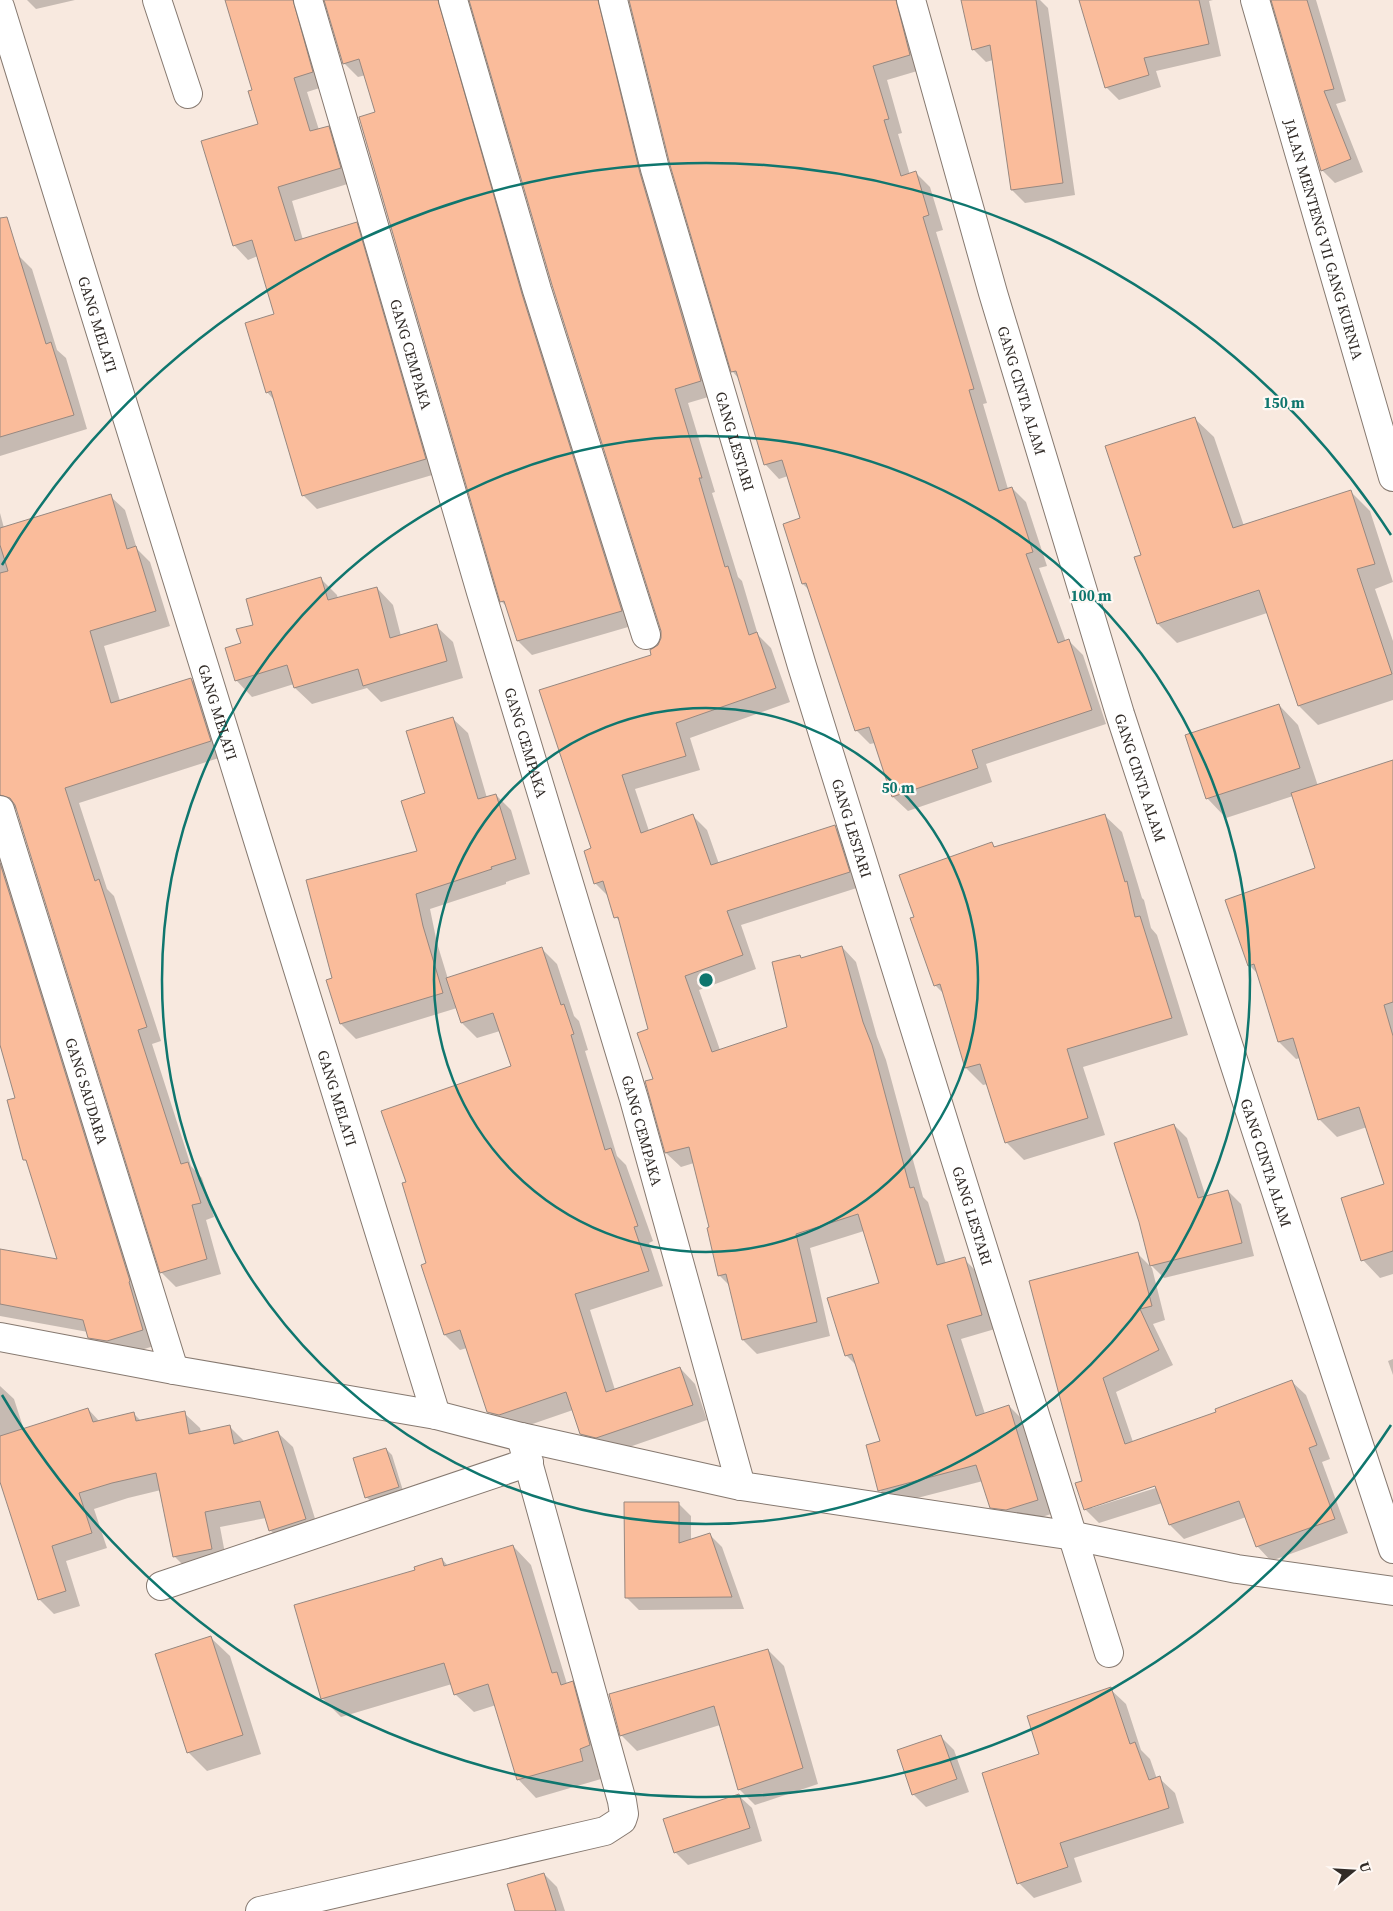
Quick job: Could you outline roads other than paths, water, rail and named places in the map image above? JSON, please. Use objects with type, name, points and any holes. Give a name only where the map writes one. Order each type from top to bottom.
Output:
[{"type":"street","points":[[157,0],[188,94]]},
{"type":"street","name":"GANG CEMPAKA","points":[[308,0],[481,592],[634,1099],[741,1486]]},
{"type":"street","points":[[452,0],[537,290],[646,635]]},
{"type":"street","name":"GANG LESTARI","points":[[613,0],[655,169],[802,666],[1110,1653]]},
{"type":"street","name":"GANG CINTA ALAM","points":[[911,0],[993,293],[1120,714],[1393,1550]]},
{"type":"street","name":"JALAN MENTENG VII GANG KURNIA","points":[[1255,0],[1393,477]]},
{"type":"street","name":"GANG MELATI","points":[[0,7],[436,1415]]},
{"type":"street","name":"GANG SAUDARA","points":[[0,810],[174,1370]]},
{"type":"street","points":[[0,1336],[174,1370],[436,1415],[525,1450],[741,1486],[1074,1536],[1237,1569],[1393,1591]]},
{"type":"street","points":[[161,1586],[525,1450]]},
{"type":"street","points":[[260,1911],[605,1831],[622,1820],[624,1814],[622,1801],[525,1450]]}]
